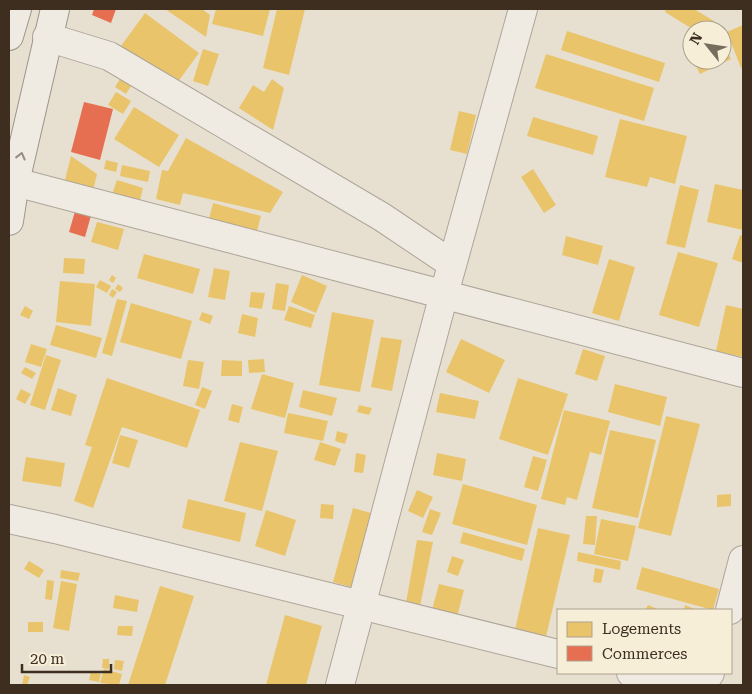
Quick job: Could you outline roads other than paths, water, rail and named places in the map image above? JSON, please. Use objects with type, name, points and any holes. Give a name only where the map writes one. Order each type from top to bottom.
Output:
[{"type":"street","points":[[9,36],[17,9]]},
{"type":"street","points":[[9,221],[15,182],[55,9]]},
{"type":"street","points":[[340,685],[452,264],[523,9]]},
{"type":"street","points":[[47,37],[109,56],[382,217],[452,264]]},
{"type":"street","points":[[15,182],[743,373]]},
{"type":"street","points":[[9,519],[557,654]]},
{"type":"street","points":[[730,609],[743,560]]},
{"type":"street","points":[[635,674],[681,685]]},
{"type":"street","points":[[695,685],[704,681],[709,674]]}]
